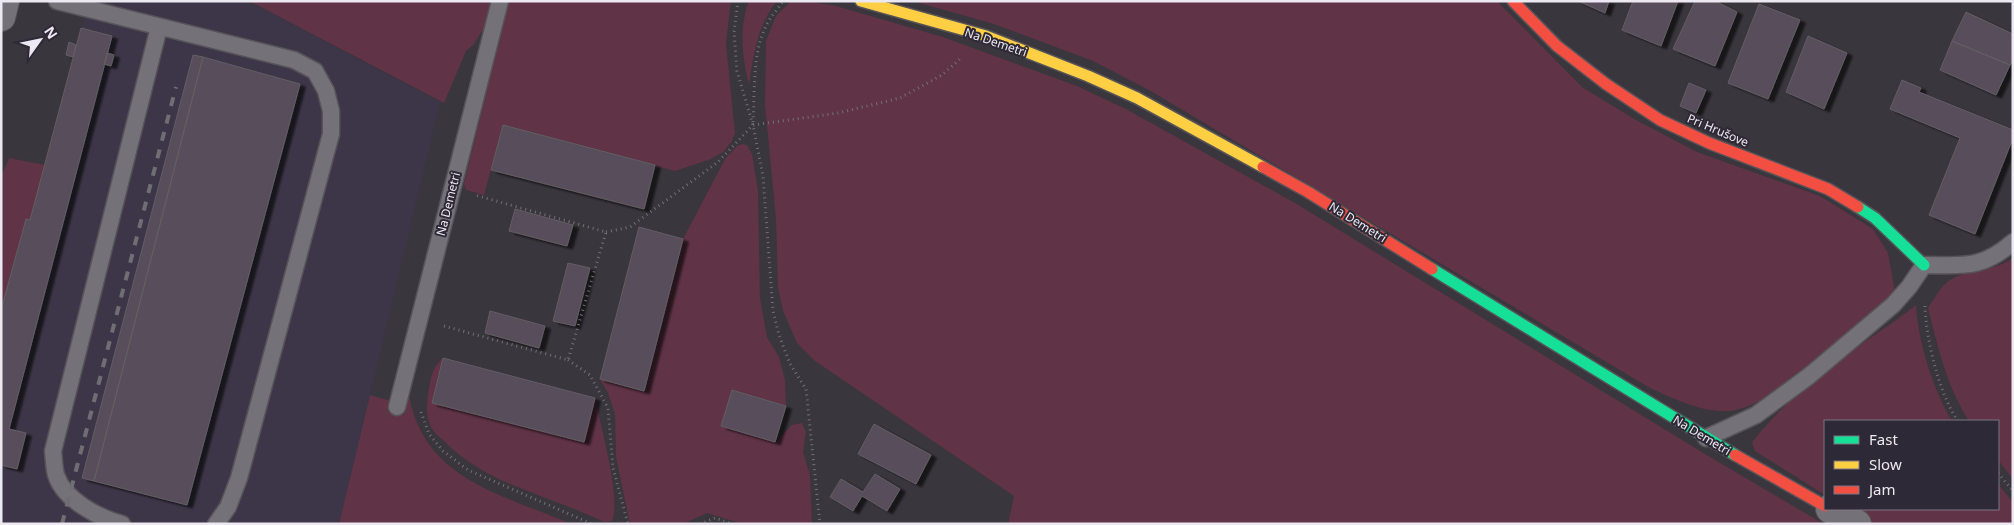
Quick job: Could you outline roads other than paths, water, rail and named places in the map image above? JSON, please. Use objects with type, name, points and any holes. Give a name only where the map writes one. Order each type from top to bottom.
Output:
[{"type":"street","points":[[1,17],[5,1]]},
{"type":"street","name":"Na Demetri","points":[[860,1],[986,36],[1088,76],[1137,98],[1308,192],[1706,438],[1824,505]]},
{"type":"street","name":"Pri Hrušove","points":[[1513,1],[1557,46],[1606,84],[1660,120],[1709,143],[1828,189],[1875,218],[1924,265]]},
{"type":"street","points":[[1832,510],[1857,524]]},
{"type":"lane","points":[[57,1],[294,60],[315,71],[326,91],[330,111],[330,134],[326,152],[239,478],[228,507],[216,524]]},
{"type":"lane","name":"Na Demetri","points":[[397,406],[500,1]]},
{"type":"lane","points":[[122,524],[90,511],[70,495],[56,476],[53,451],[57,427],[159,27]]},
{"type":"lane","points":[[1706,438],[1756,415],[1809,376],[1893,305],[1909,287],[1924,265],[1983,262],[1998,255],[2013,242]]},
{"type":"railway","points":[[62,524],[176,87]]}]
